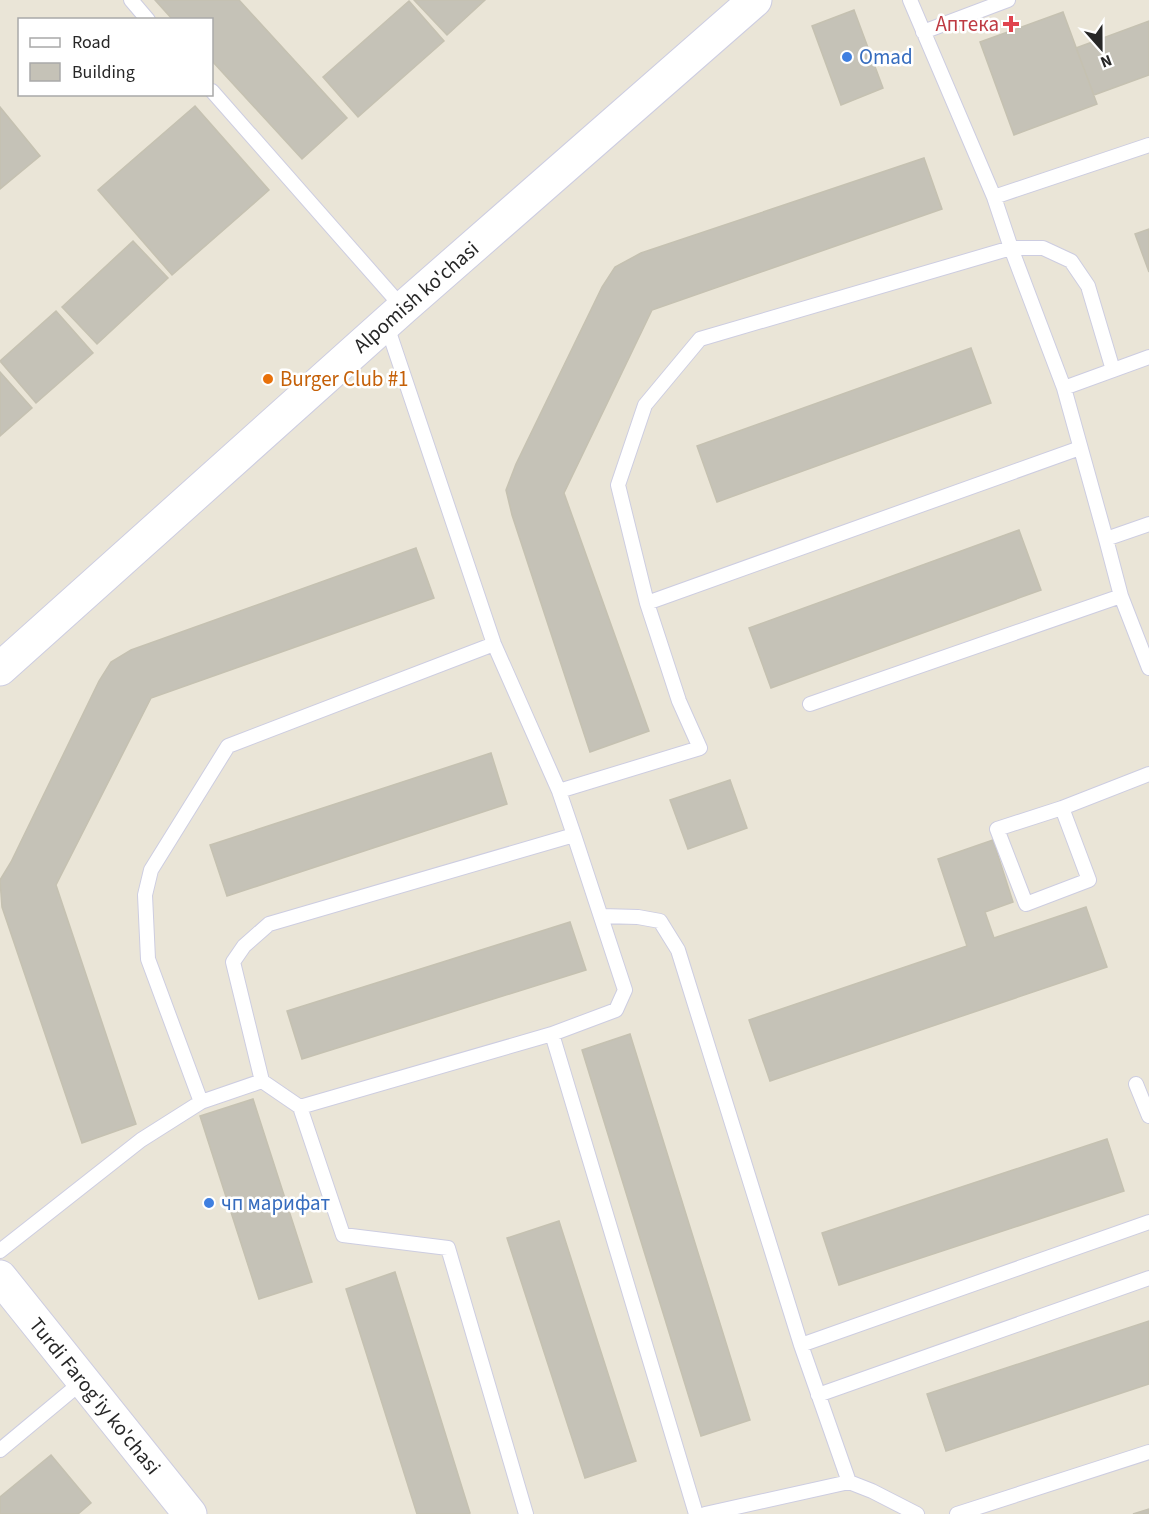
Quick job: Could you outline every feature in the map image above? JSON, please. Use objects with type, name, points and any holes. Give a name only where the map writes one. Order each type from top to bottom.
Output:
[{"type":"street","name":"Alpomish ko'chasi","points":[[0,669],[394,315],[755,0]]},
{"type":"street","name":"Turdi Farog'iy ko'chasi","points":[[0,1277],[190,1514]]},
{"type":"lane","points":[[131,0],[146,18]]},
{"type":"lane","points":[[910,0],[994,197],[1064,388],[1120,596],[1149,668]]},
{"type":"lane","points":[[923,32],[1008,0]]},
{"type":"lane","points":[[213,92],[394,315],[494,644],[560,790],[625,990],[616,1010],[552,1034],[300,1107]]},
{"type":"lane","points":[[994,197],[1149,145]]},
{"type":"lane","points":[[560,790],[700,748],[679,701],[647,603],[618,485],[645,405],[700,339],[1011,248],[1043,248],[1071,261],[1088,286],[1113,370]]},
{"type":"lane","points":[[1064,388],[1149,357]]},
{"type":"lane","points":[[647,603],[1080,448]]},
{"type":"lane","points":[[1106,539],[1149,524]]},
{"type":"lane","points":[[810,704],[1120,596]]},
{"type":"lane","points":[[201,1102],[148,959],[145,895],[151,870],[228,746],[494,644]]},
{"type":"lane","points":[[1062,808],[1089,880],[1026,904],[998,829],[1062,808],[1149,774]]},
{"type":"lane","points":[[526,1514],[448,1248],[344,1235],[300,1107],[262,1081],[233,962],[255,935],[269,924],[574,835]]},
{"type":"lane","points":[[601,916],[638,917],[660,921],[678,950],[801,1345],[849,1482]]},
{"type":"lane","points":[[552,1034],[696,1514]]},
{"type":"lane","points":[[0,1251],[141,1140],[201,1102],[262,1081]]},
{"type":"lane","points":[[1136,1084],[1149,1116]]},
{"type":"lane","points":[[801,1345],[1149,1222]]},
{"type":"lane","points":[[818,1395],[1149,1278]]},
{"type":"lane","points":[[0,1450],[83,1381]]},
{"type":"lane","points":[[957,1514],[1149,1452]]},
{"type":"lane","points":[[705,1514],[849,1482],[897,1508],[917,1514]]},
{"type":"building","points":[[155,0],[239,0],[347,118],[302,159],[213,62],[213,18],[171,18]]},
{"type":"building","points":[[414,0],[485,0],[447,35]]},
{"type":"building","points":[[409,1],[444,41],[358,117],[323,77]]},
{"type":"building","name":"Omad","points":[[854,10],[883,88],[841,105],[812,26]]},
{"type":"building","points":[[1063,12],[1097,104],[1014,135],[980,42]]},
{"type":"building","points":[[1149,21],[1149,75],[1094,95],[1076,48]]},
{"type":"building","points":[[195,106],[269,190],[172,275],[98,190]]},
{"type":"building","points":[[0,107],[40,156],[0,189]]},
{"type":"building","points":[[924,158],[942,209],[652,310],[564,493],[649,731],[590,752],[512,515],[506,490],[516,464],[602,287],[615,267],[641,253]]},
{"type":"building","points":[[1149,229],[1149,272],[1135,234]]},
{"type":"building","points":[[133,241],[168,278],[97,344],[62,307]]},
{"type":"building","points":[[56,311],[93,353],[36,403],[0,361]]},
{"type":"building","points":[[971,348],[991,403],[717,502],[697,446]]},
{"type":"building","points":[[0,372],[32,408],[0,436]]},
{"type":"building","points":[[1019,530],[1041,590],[771,688],[749,628]]},
{"type":"building","points":[[416,548],[434,598],[151,698],[56,885],[136,1124],[82,1143],[2,907],[0,880],[11,862],[99,681],[111,662],[131,650]]},
{"type":"building","points":[[491,753],[507,804],[227,896],[210,845]]},
{"type":"building","points":[[730,780],[747,828],[688,849],[670,800]]},
{"type":"building","points":[[993,840],[1013,902],[985,912],[994,938],[1086,907],[1107,967],[770,1081],[749,1020],[967,946],[938,859]]},
{"type":"building","points":[[570,922],[586,970],[302,1059],[287,1011]]},
{"type":"building","points":[[630,1034],[750,1420],[701,1436],[582,1050]]},
{"type":"building","points":[[253,1099],[312,1282],[259,1299],[200,1116]]},
{"type":"building","points":[[1107,1139],[1124,1191],[839,1285],[822,1233]]},
{"type":"building","points":[[559,1221],[636,1461],[585,1478],[507,1238]]},
{"type":"building","points":[[395,1272],[470,1513],[468,1514],[417,1514],[346,1289]]},
{"type":"building","points":[[1149,1321],[1149,1384],[946,1451],[927,1394]]},
{"type":"building","points":[[51,1455],[91,1503],[78,1514],[0,1514],[0,1497]]},
{"type":"building","points":[[1149,1509],[1149,1514],[1133,1514]]},
{"type":"place","name":"Аптека","points":[[1011,24]]},
{"type":"place","name":"Omad","points":[[847,57]]},
{"type":"place","name":"Burger Club #1","points":[[268,379]]},
{"type":"place","name":"чп марифат","points":[[209,1203]]}]
